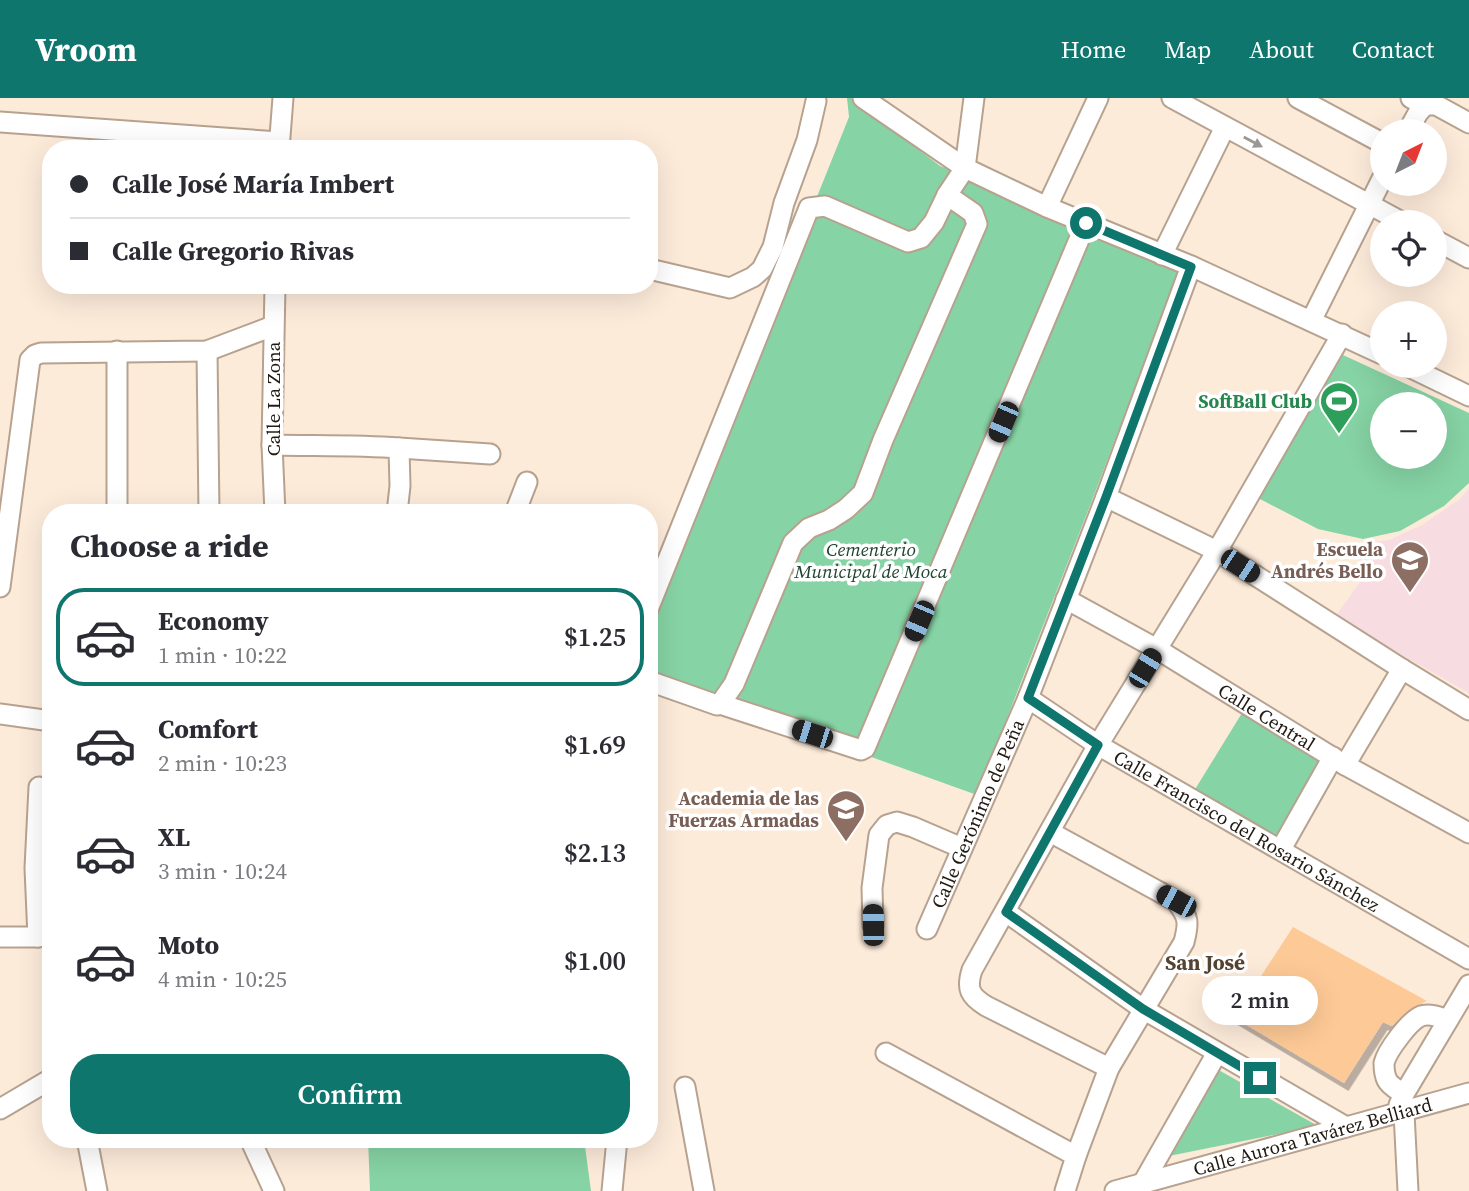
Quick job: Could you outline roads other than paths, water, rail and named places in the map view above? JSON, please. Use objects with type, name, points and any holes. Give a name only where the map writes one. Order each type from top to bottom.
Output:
[{"type":"street","points":[[279,140],[282,98]]},
{"type":"street","points":[[863,98],[965,168],[1370,348]]},
{"type":"street","points":[[658,585],[809,208],[825,206],[908,242],[921,238],[934,222],[947,195],[965,168],[974,98]]},
{"type":"street","points":[[1047,206],[1098,98]]},
{"type":"street","points":[[1172,98],[1380,210]]},
{"type":"street","points":[[1298,98],[1370,137]]},
{"type":"street","points":[[658,271],[730,288],[752,278],[762,269],[773,247],[784,203],[807,140],[815,99]]},
{"type":"street","points":[[1415,119],[1418,113],[1418,102],[1436,105],[1469,123]]},
{"type":"street","points":[[0,122],[166,140]]},
{"type":"street","points":[[1162,255],[1225,127]]},
{"type":"street","points":[[720,704],[734,684],[793,542],[808,528],[829,520],[846,509],[863,493],[888,428],[978,224],[973,213],[947,195]]},
{"type":"street","points":[[1311,321],[1373,196]]},
{"type":"street","points":[[658,684],[861,750],[865,748],[1086,223]]},
{"type":"street","points":[[1447,246],[1469,258]]},
{"type":"street","name":"Calle Gerónimo de Peña","points":[[927,929],[1028,698],[1191,267]]},
{"type":"street","name":"Calle La Zona","points":[[275,294],[272,445],[275,504]]},
{"type":"street","points":[[0,587],[30,360],[35,355],[206,351],[273,326]]},
{"type":"street","points":[[1109,1068],[976,1000],[969,990],[972,970],[1098,745],[1217,551],[1342,334]]},
{"type":"street","points":[[206,351],[209,504]]},
{"type":"street","points":[[117,352],[117,504]]},
{"type":"street","points":[[1432,378],[1469,396]]},
{"type":"street","points":[[272,445],[351,445],[490,454]]},
{"type":"street","points":[[398,504],[399,448]]},
{"type":"street","points":[[518,504],[527,482]]},
{"type":"street","points":[[1106,497],[1217,551],[1469,709]]},
{"type":"street","name":"Calle Central","points":[[1066,599],[1157,649],[1339,761],[1469,833]]},
{"type":"street","points":[[1281,849],[1402,669]]},
{"type":"street","name":"Calle Francisco del Rosario Sánchez","points":[[1028,698],[1098,745],[1469,959]]},
{"type":"street","points":[[0,714],[42,720]]},
{"type":"street","points":[[39,788],[35,868],[42,920]]},
{"type":"street","points":[[873,925],[872,888],[879,835],[887,825],[897,822],[962,848]]},
{"type":"street","points":[[1050,832],[1176,901],[1186,913],[1188,928],[1184,942],[1109,1068],[1065,1191]]},
{"type":"street","points":[[1006,912],[1143,1009],[1346,1127]]},
{"type":"street","points":[[0,937],[42,935]]},
{"type":"street","points":[[1408,1191],[1404,1103],[1469,985]]},
{"type":"street","points":[[1404,1103],[1387,1079],[1384,1064],[1396,1040],[1409,1024],[1422,1015],[1448,1020]]},
{"type":"street","points":[[886,1053],[1076,1156]]},
{"type":"street","points":[[1143,1183],[1217,1053]]},
{"type":"street","points":[[0,1109],[42,1084]]},
{"type":"street","points":[[685,1087],[704,1191]]},
{"type":"street","name":"Calle Aurora Tavárez Belliard","points":[[1115,1191],[1143,1183],[1164,1184],[1346,1127],[1404,1103],[1469,1093]]},
{"type":"street","points":[[89,1148],[97,1191]]},
{"type":"street","points":[[254,1148],[274,1191]]},
{"type":"street","points":[[612,1191],[616,1148]]},
{"type":"place","name":"SoftBall Club","points":[[1339,435]]},
{"type":"place","name":"Escuela Andrés Bello","points":[[1410,594]]},
{"type":"place","name":"Academia de las Fuerzas Armadas","points":[[846,843]]},
{"type":"district","name":"San José","points":[[1205,962]]},
{"type":"park label","name":"Cementerio Municipal de Moca","points":[[871,560]]}]
